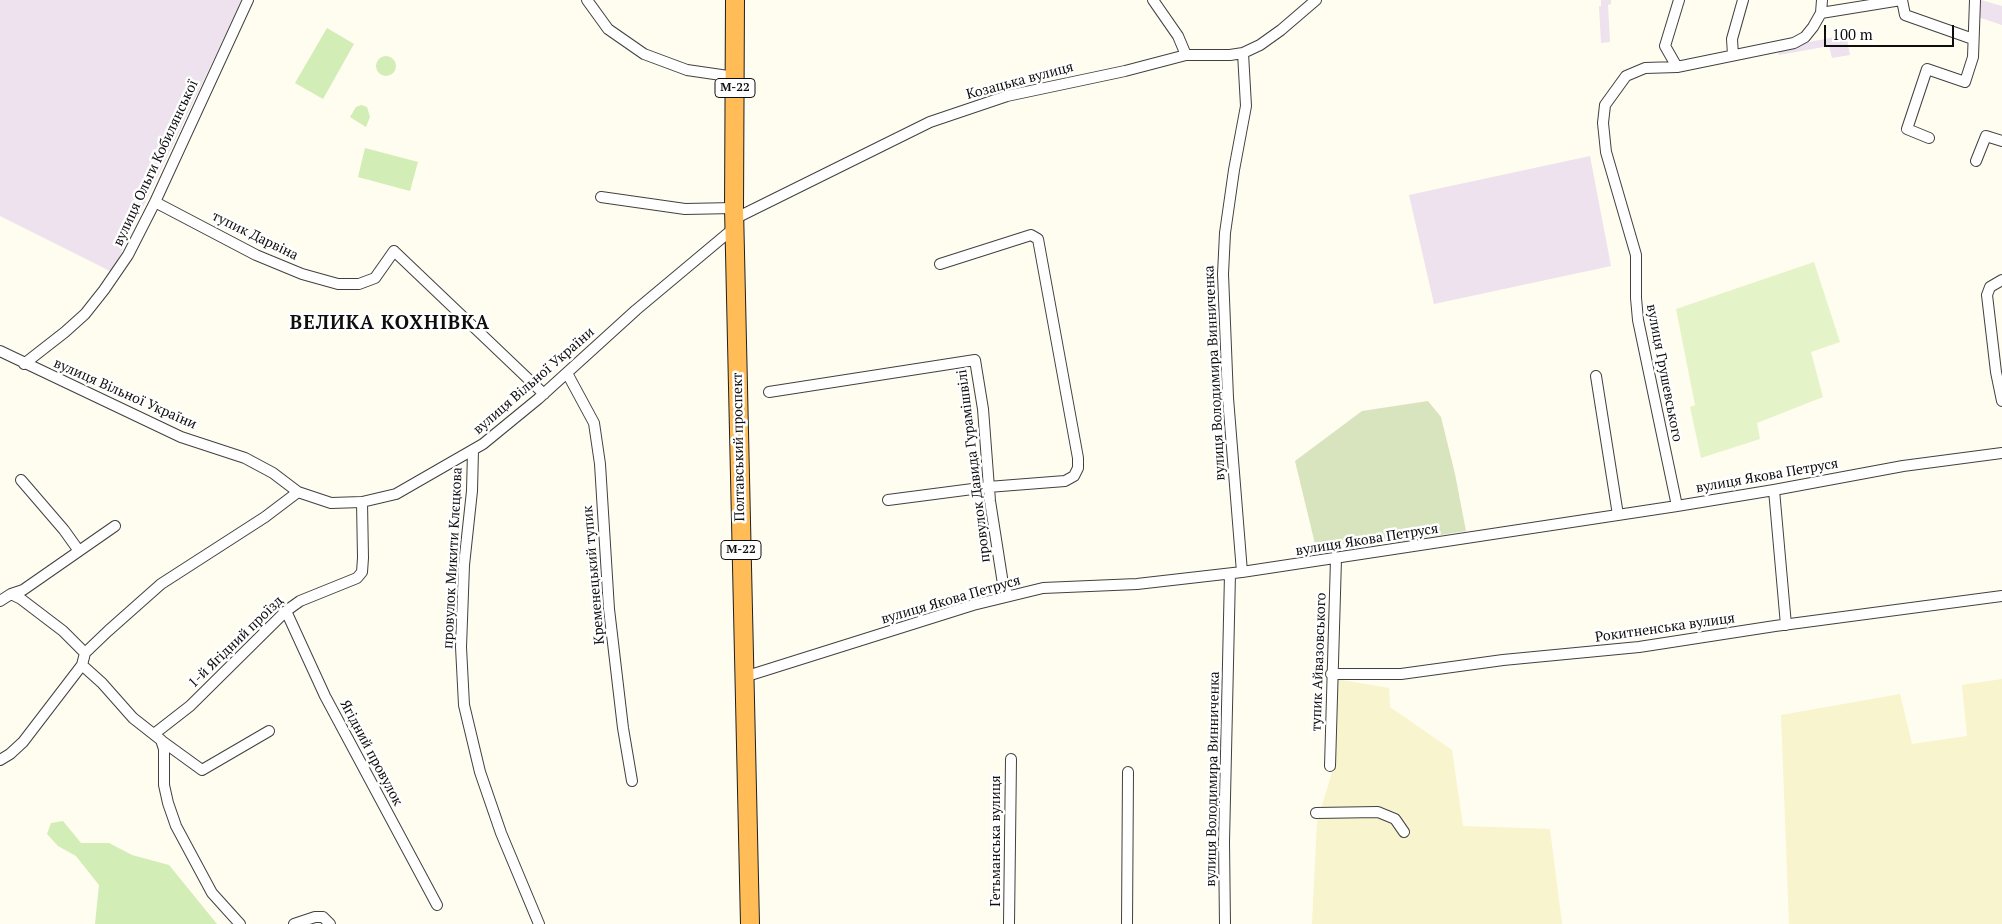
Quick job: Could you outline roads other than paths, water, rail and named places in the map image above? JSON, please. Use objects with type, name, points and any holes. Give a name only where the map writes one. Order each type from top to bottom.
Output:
[{"type":"highway","name":"Полтавський проспект","points":[[735,0],[734,218],[750,924]]},
{"type":"street","name":"вулиця Ольги Кобилянської","points":[[24,364],[86,314],[128,255],[155,202],[248,0]]},
{"type":"street","points":[[586,0],[608,29],[644,54],[686,70],[735,77]]},
{"type":"street","points":[[1153,0],[1178,36],[1186,55]]},
{"type":"street","name":"Козацька вулиця","points":[[734,218],[930,122],[1008,96],[1125,71],[1186,55],[1230,55],[1243,53],[1267,40],[1316,0]]},
{"type":"street","points":[[1679,0],[1665,46],[1677,66],[1794,43],[1805,37],[1821,13],[1822,0]]},
{"type":"street","points":[[1733,55],[1732,39],[1743,0]]},
{"type":"street","points":[[1821,13],[1901,0],[1905,15],[1973,39]]},
{"type":"street","points":[[1929,138],[1907,129],[1927,69],[1966,82],[1973,57],[1975,0]]},
{"type":"street","name":"вулиця Володимира Винниченка","points":[[1242,572],[1228,398],[1223,274],[1234,170],[1246,106],[1243,53]]},
{"type":"street","name":"вулиця Грушевського","points":[[1677,66],[1645,68],[1626,76],[1605,105],[1603,122],[1606,152],[1636,255],[1638,320],[1677,506]]},
{"type":"street","points":[[1976,161],[1986,136],[2002,141]]},
{"type":"street","points":[[601,197],[734,218]]},
{"type":"street","name":"тупик Дарвіна","points":[[155,202],[256,255],[302,274],[338,284],[359,284],[376,278],[394,251],[544,394]]},
{"type":"street","name":"вулиця Вільної України","points":[[0,352],[181,437],[245,458],[272,473],[298,492],[332,503],[362,502],[396,494],[483,444],[544,394],[734,218]]},
{"type":"street","points":[[888,500],[988,487],[1065,481],[1074,476],[1078,468],[1078,458],[1038,239],[1031,235],[940,264]]},
{"type":"street","points":[[2002,280],[1990,287],[1988,295],[1996,372],[2002,401]]},
{"type":"street","name":"провулок Давида Гурамішвілі","points":[[769,392],[975,360],[983,409],[988,487],[1003,584],[1008,596]]},
{"type":"street","name":"Кременецький тупик","points":[[567,373],[594,423],[600,464],[609,609],[623,728],[632,781]]},
{"type":"street","points":[[1596,376],[1618,515]]},
{"type":"street","name":"провулок Микити Клєцкова","points":[[472,450],[472,491],[464,565],[461,647],[464,704],[480,772],[501,833],[539,924]]},
{"type":"street","name":"вулиця Якова Петруся","points":[[744,677],[973,605],[1043,588],[1137,584],[1230,574],[1677,506],[1903,466],[2002,453]]},
{"type":"street","points":[[21,480],[64,530],[79,551]]},
{"type":"street","points":[[1774,490],[1786,625]]},
{"type":"street","points":[[0,760],[23,742],[82,665],[84,653],[161,584],[265,517],[298,492]]},
{"type":"street","name":"1-й Ягідний проїзд","points":[[157,737],[286,611],[300,601],[358,578],[362,572],[363,558],[362,502]]},
{"type":"street","points":[[0,601],[11,594],[24,590],[116,526]]},
{"type":"street","name":"тупик Айвазовського","points":[[1330,766],[1331,674],[1336,558]]},
{"type":"street","name":"вулиця Володимира Винниченка","points":[[1225,924],[1224,842],[1230,574]]},
{"type":"street","points":[[11,594],[21,599],[63,631],[84,653]]},
{"type":"street","name":"Рокитненська вулиця","points":[[1331,674],[1409,673],[1503,660],[1639,647],[2002,596]]},
{"type":"street","name":"Ягідний провулок","points":[[286,611],[325,696],[437,905]]},
{"type":"street","points":[[82,665],[102,683],[133,718],[202,770],[269,731]]},
{"type":"street","points":[[157,737],[164,749],[164,785],[176,826],[212,893],[240,924]]},
{"type":"street","name":"Гетьманська вулиця","points":[[1009,924],[1011,759]]},
{"type":"street","points":[[1127,924],[1128,772]]},
{"type":"street","points":[[1316,813],[1378,812],[1395,819],[1404,832]]},
{"type":"street","points":[[294,924],[315,917],[323,917],[330,924]]},
{"type":"district","name":"ВЕЛИКА КОХНІВКА","points":[[390,324]]}]
